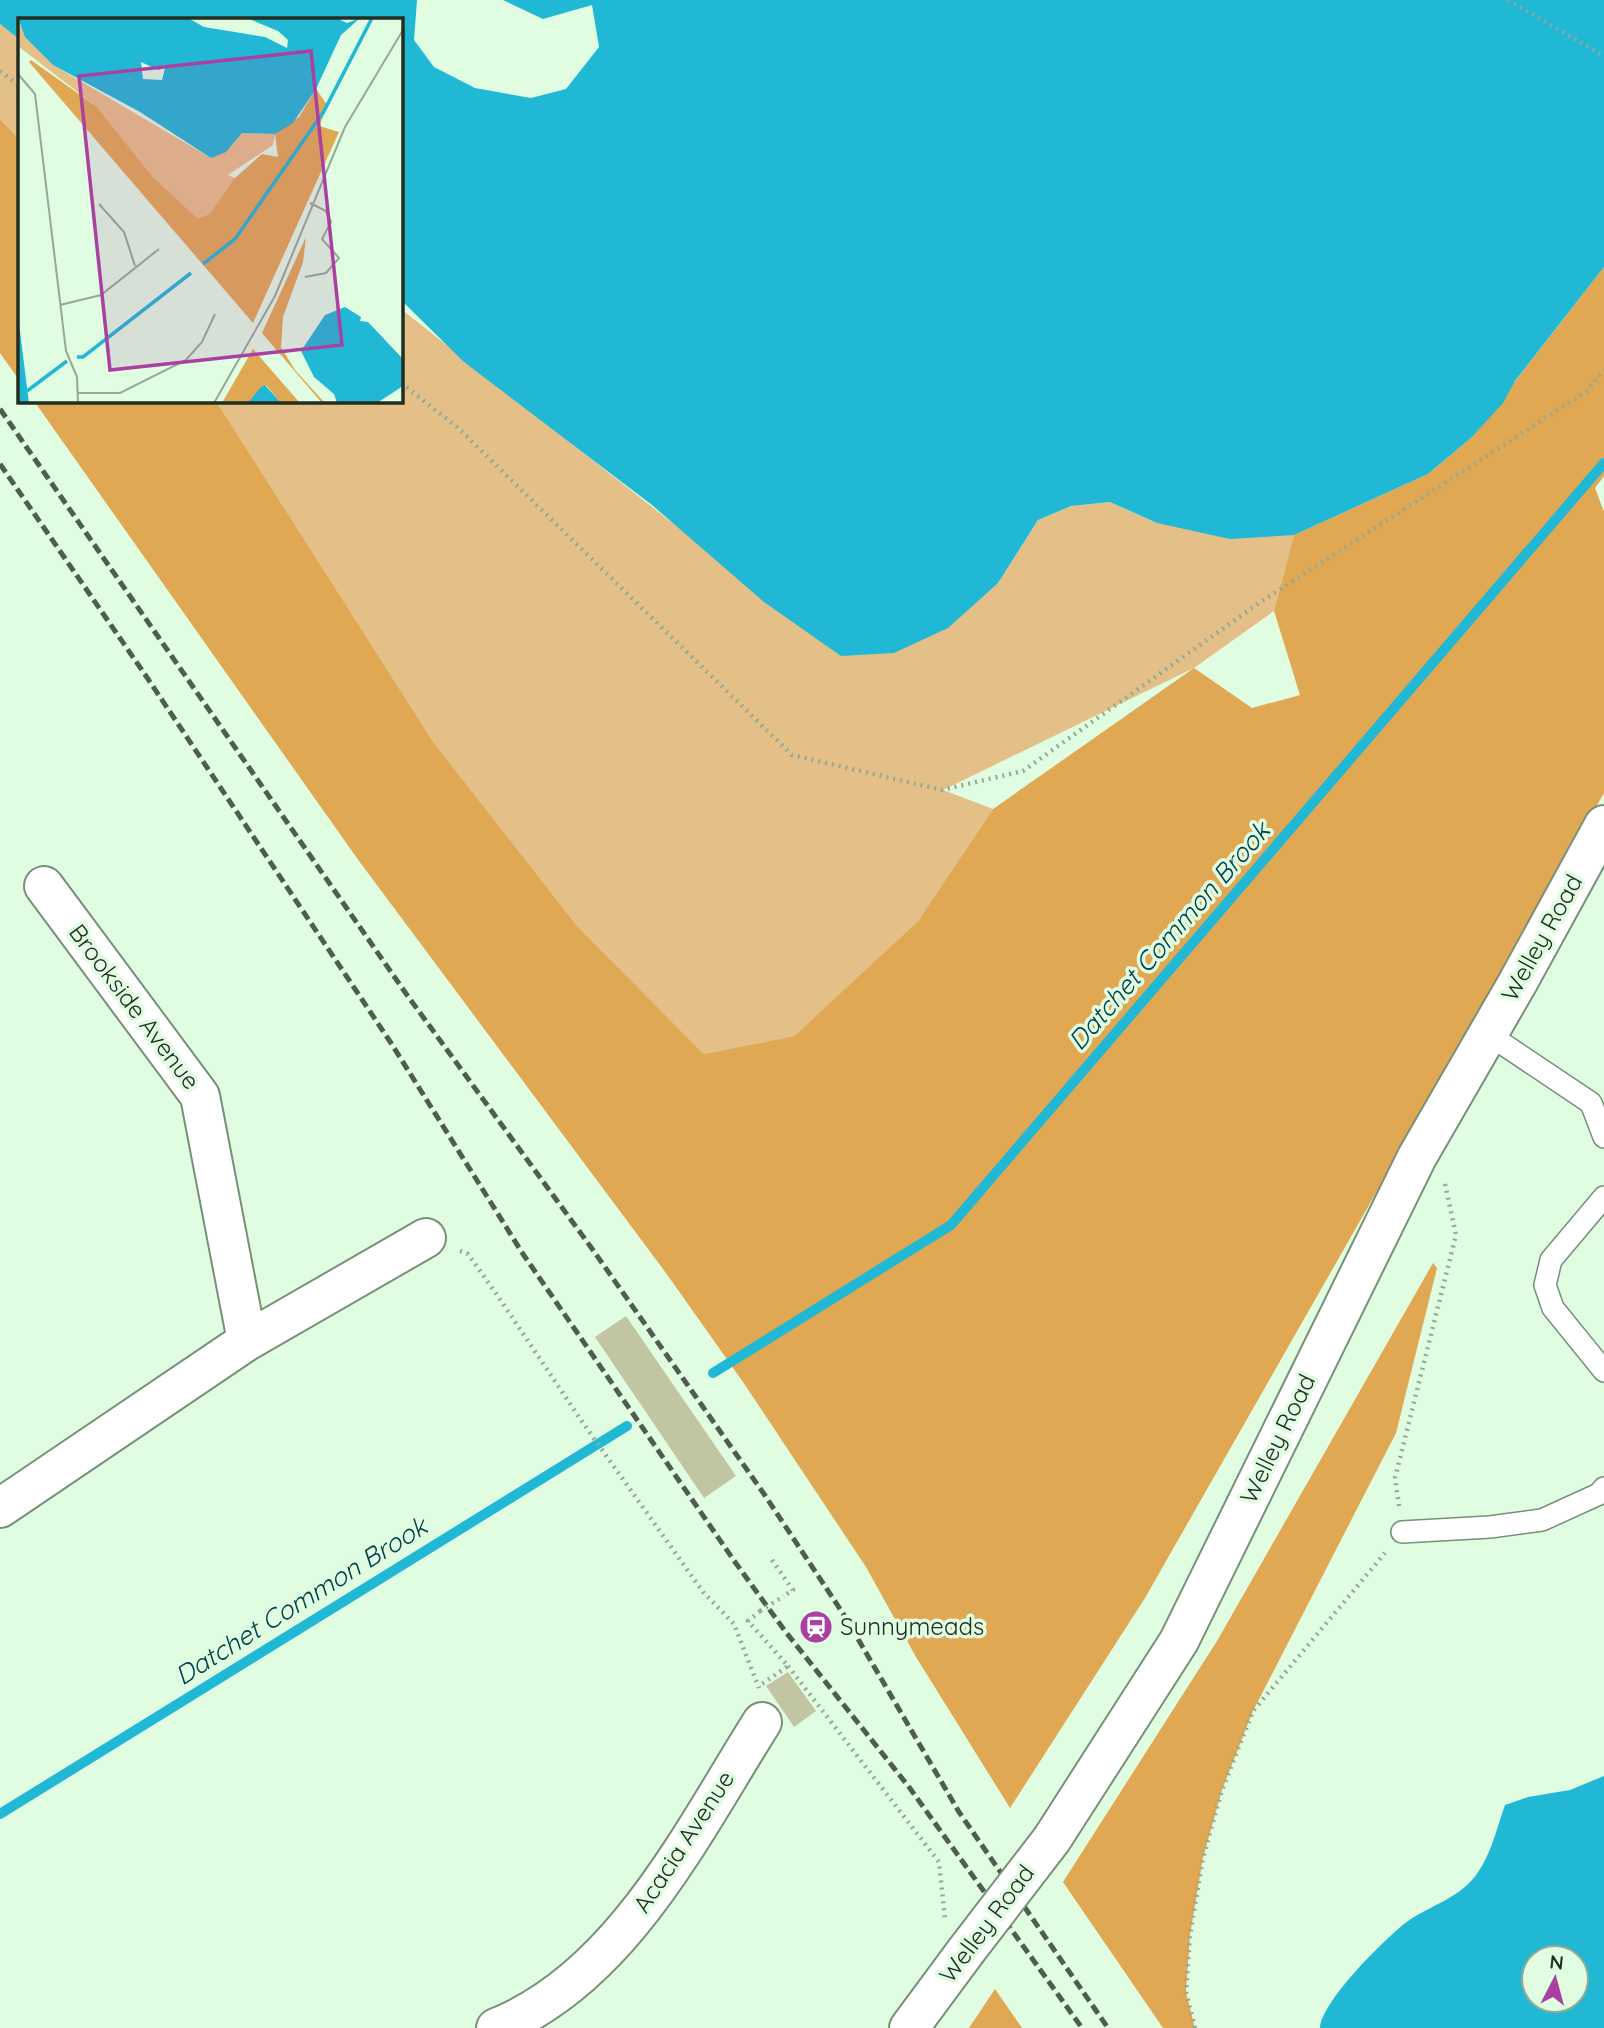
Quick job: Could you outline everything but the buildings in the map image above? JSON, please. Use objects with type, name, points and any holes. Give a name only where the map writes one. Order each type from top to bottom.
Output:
[{"type":"street","name":"Welley Road","points":[[909,2028],[1052,1839],[1179,1641],[1417,1157],[1604,825]]},
{"type":"street","name":"Brookside Avenue","points":[[44,886],[200,1096],[247,1341]]},
{"type":"street","points":[[0,1508],[247,1341],[426,1238]]},
{"type":"street","name":"Acacia Avenue","points":[[496,2028],[525,2017],[589,1968],[648,1903],[760,1704]]},
{"type":"lane","points":[[1488,1034],[1591,1103],[1604,1137]]},
{"type":"lane","points":[[1604,1197],[1551,1259],[1545,1285],[1553,1308],[1604,1371]]},
{"type":"lane","points":[[1402,1532],[1490,1527],[1542,1520],[1599,1494],[1604,1488]]},
{"type":"path","points":[[1508,0],[1604,56]]},
{"type":"path","points":[[0,71],[18,85]]},
{"type":"path","points":[[402,384],[457,427],[792,755],[942,790],[1023,771],[1259,603],[1587,391],[1604,370]]},
{"type":"path","points":[[1195,2028],[1186,1992],[1190,1935],[1203,1858],[1222,1790],[1253,1711],[1402,1532],[1395,1478],[1456,1235],[1444,1182]]},
{"type":"path","points":[[426,1238],[468,1254],[592,1437],[703,1592],[734,1624],[760,1704]]},
{"type":"path","points":[[772,1560],[793,1590],[748,1621],[788,1666],[939,1862]]},
{"type":"path","points":[[760,1704],[788,1666]]},
{"type":"shaded area","points":[[0,24],[18,38],[18,138],[0,119]]},
{"type":"shaded area","points":[[0,119],[18,138],[18,379],[0,353]]},
{"type":"shaded area","points":[[1604,267],[1604,476],[1595,488],[1604,512],[1604,793],[1145,1598],[1010,1808],[916,1657],[866,1567],[743,1382],[666,1273],[359,861],[35,402],[217,402],[434,743],[578,927],[704,1054],[794,1036],[918,921],[993,809],[1194,668],[1252,708],[1300,695],[1274,611],[1294,535],[1428,474],[1471,438]]},
{"type":"shaded area","points":[[402,310],[841,656],[998,583],[1038,520],[1071,506],[1110,502],[1157,523],[1294,535],[1274,611],[1194,668],[943,790],[993,809],[918,921],[794,1036],[704,1054],[578,927],[434,743],[217,402],[402,402]]},
{"type":"shaded area","points":[[1433,1263],[1437,1268],[1396,1433],[1253,1711],[1222,1790],[1203,1858],[1190,1935],[1186,1992],[1195,2028],[1163,2028],[1063,1882],[1217,1641]]},
{"type":"shaded area","points":[[995,1989],[1022,2028],[969,2028]]},
{"type":"water","points":[[0,0],[417,0],[414,40],[434,67],[475,88],[531,98],[566,89],[599,47],[592,5],[543,19],[503,0],[1604,0],[1604,267],[1515,381],[1503,403],[1471,438],[1428,474],[1294,535],[1230,539],[1157,523],[1110,502],[1071,506],[1038,520],[998,583],[948,628],[894,653],[841,656],[764,602],[652,505],[464,362],[402,301],[402,18],[18,18],[18,38],[0,24]]},
{"type":"water","points":[[1604,1776],[1604,2028],[1320,2028],[1323,2017],[1342,1988],[1382,1944],[1404,1924],[1456,1893],[1472,1880],[1488,1854],[1505,1805],[1528,1797],[1570,1790]]},
{"type":"waterway","name":"Datchet Common Brook","points":[[713,1373],[951,1225],[1604,463]]},
{"type":"waterway","name":"Datchet Common Brook","points":[[0,1814],[627,1426]]},
{"type":"railway","points":[[0,409],[407,995],[593,1250],[764,1494],[844,1615],[959,1812],[1108,2028]]},
{"type":"railway","points":[[0,464],[146,676],[391,1043],[523,1254],[735,1562],[785,1631],[909,1787],[1082,2028]]},
{"type":"place","name":"Sunnymeads","points":[[816,1627]]}]
